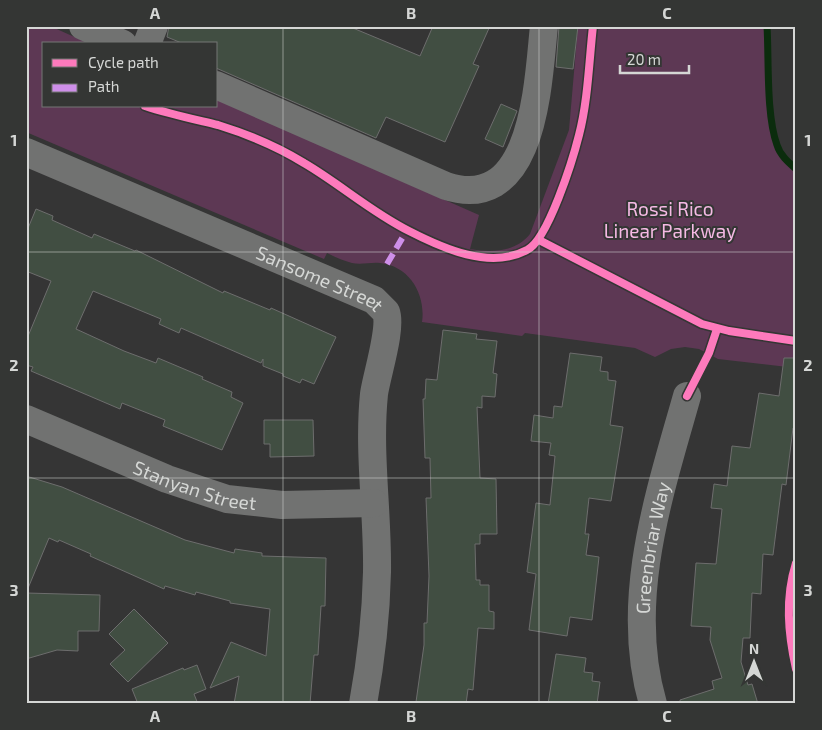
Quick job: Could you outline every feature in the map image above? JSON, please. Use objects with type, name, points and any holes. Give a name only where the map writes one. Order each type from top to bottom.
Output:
[{"type":"street","points":[[83,26],[119,42]]},
{"type":"street","points":[[148,42],[154,26]]},
{"type":"street","points":[[218,86],[446,186],[458,190],[482,188],[504,177],[512,167],[528,133],[534,114],[544,26]]},
{"type":"street","name":"Sansome Street","points":[[26,152],[357,293],[382,306],[388,318],[377,373],[373,416],[376,598],[372,646],[363,704]]},
{"type":"street","name":"Greenbriar Way","points":[[653,704],[644,658],[642,609],[644,574],[653,524],[687,396]]},
{"type":"street","name":"Stanyan Street","points":[[26,419],[167,479],[227,500],[282,505],[374,502]]},
{"type":"green space","name":"Rossi Rico Linear Parkway","points":[[26,26],[50,26],[86,42],[42,42],[42,108],[218,108],[218,100],[479,215],[470,249],[503,250],[518,244],[530,234],[569,130],[578,26],[767,26],[773,133],[780,152],[796,169],[796,368],[718,359],[699,349],[685,347],[671,349],[655,357],[635,348],[525,333],[522,336],[422,322],[421,302],[414,284],[408,276],[391,265],[352,263],[327,253],[324,259],[26,132]]},
{"type":"building","points":[[169,26],[348,26],[420,56],[433,26],[490,26],[473,64],[479,66],[445,142],[386,117],[376,138],[218,69],[218,42],[179,42],[167,37]]},
{"type":"building","points":[[559,26],[578,26],[573,69],[556,67]]},
{"type":"building","points":[[501,104],[517,111],[503,147],[485,139]]},
{"type":"building","points":[[36,209],[53,216],[52,220],[92,238],[94,234],[136,250],[223,293],[224,291],[270,310],[271,308],[336,337],[314,384],[302,379],[300,383],[283,376],[283,374],[263,366],[263,359],[261,363],[181,328],[179,333],[159,324],[161,319],[93,291],[76,329],[124,351],[156,363],[158,358],[203,377],[202,379],[232,392],[231,397],[243,403],[222,450],[163,426],[165,420],[122,403],[120,409],[31,371],[33,367],[26,365],[26,341],[51,281],[26,271],[26,233]]},
{"type":"building","points":[[443,330],[477,334],[476,339],[497,341],[493,373],[497,374],[495,397],[482,396],[482,408],[477,407],[480,478],[496,479],[497,534],[480,534],[480,544],[475,544],[476,580],[480,580],[480,585],[489,585],[489,611],[494,612],[494,629],[478,628],[473,690],[468,689],[466,704],[416,702],[424,645],[424,623],[427,623],[429,576],[426,498],[431,498],[430,458],[425,458],[423,399],[425,399],[426,379],[437,380]]},
{"type":"building","points":[[570,353],[602,357],[600,371],[608,372],[608,380],[616,381],[610,425],[623,427],[611,501],[589,498],[585,534],[589,534],[586,555],[599,557],[592,620],[570,617],[567,636],[529,630],[536,574],[527,572],[536,503],[550,505],[555,456],[549,455],[551,443],[531,441],[534,415],[553,418],[554,406],[562,407]]},
{"type":"building","points":[[784,358],[796,358],[796,429],[793,428],[786,485],[782,484],[773,555],[763,554],[761,594],[752,593],[750,638],[743,638],[741,662],[748,685],[752,684],[758,704],[680,704],[680,700],[714,689],[712,681],[722,678],[710,640],[711,627],[691,626],[696,563],[716,564],[722,509],[711,508],[714,484],[727,486],[732,446],[750,448],[759,393],[779,396]]},
{"type":"building","points":[[264,420],[313,420],[314,456],[270,457],[270,444],[264,444]]},
{"type":"building","points":[[26,476],[62,487],[185,540],[234,553],[235,549],[262,553],[262,556],[326,558],[325,606],[321,606],[318,655],[314,655],[310,704],[234,704],[239,676],[210,688],[231,642],[266,656],[270,609],[230,603],[230,601],[196,592],[195,595],[165,586],[164,589],[90,556],[91,554],[59,540],[58,542],[49,538],[26,593]]},
{"type":"building","points":[[26,593],[100,595],[99,631],[78,631],[78,651],[57,650],[26,659]]},
{"type":"building","points":[[134,609],[168,643],[128,682],[110,664],[125,650],[109,634]]},
{"type":"building","points":[[556,654],[586,658],[584,672],[593,673],[592,681],[600,682],[597,704],[548,704]]},
{"type":"building","points":[[197,665],[206,689],[194,694],[198,704],[138,704],[132,689],[183,668],[184,670]]},
{"type":"waterway","points":[[767,26],[773,133],[780,152],[796,169]]},
{"type":"marked path","points":[[387,264],[407,230]]},
{"type":"cycle path","points":[[152,108],[218,125],[273,146],[317,171],[395,223],[436,244],[451,250],[482,257],[498,258],[513,256],[527,250],[535,243],[559,198],[582,122],[593,26]]},
{"type":"cycle path","points":[[539,240],[702,324],[729,331],[796,341]]},
{"type":"cycle path","points":[[687,396],[709,353],[717,329]]},
{"type":"cycle path","points":[[796,563],[789,602],[791,642],[796,669]]}]
